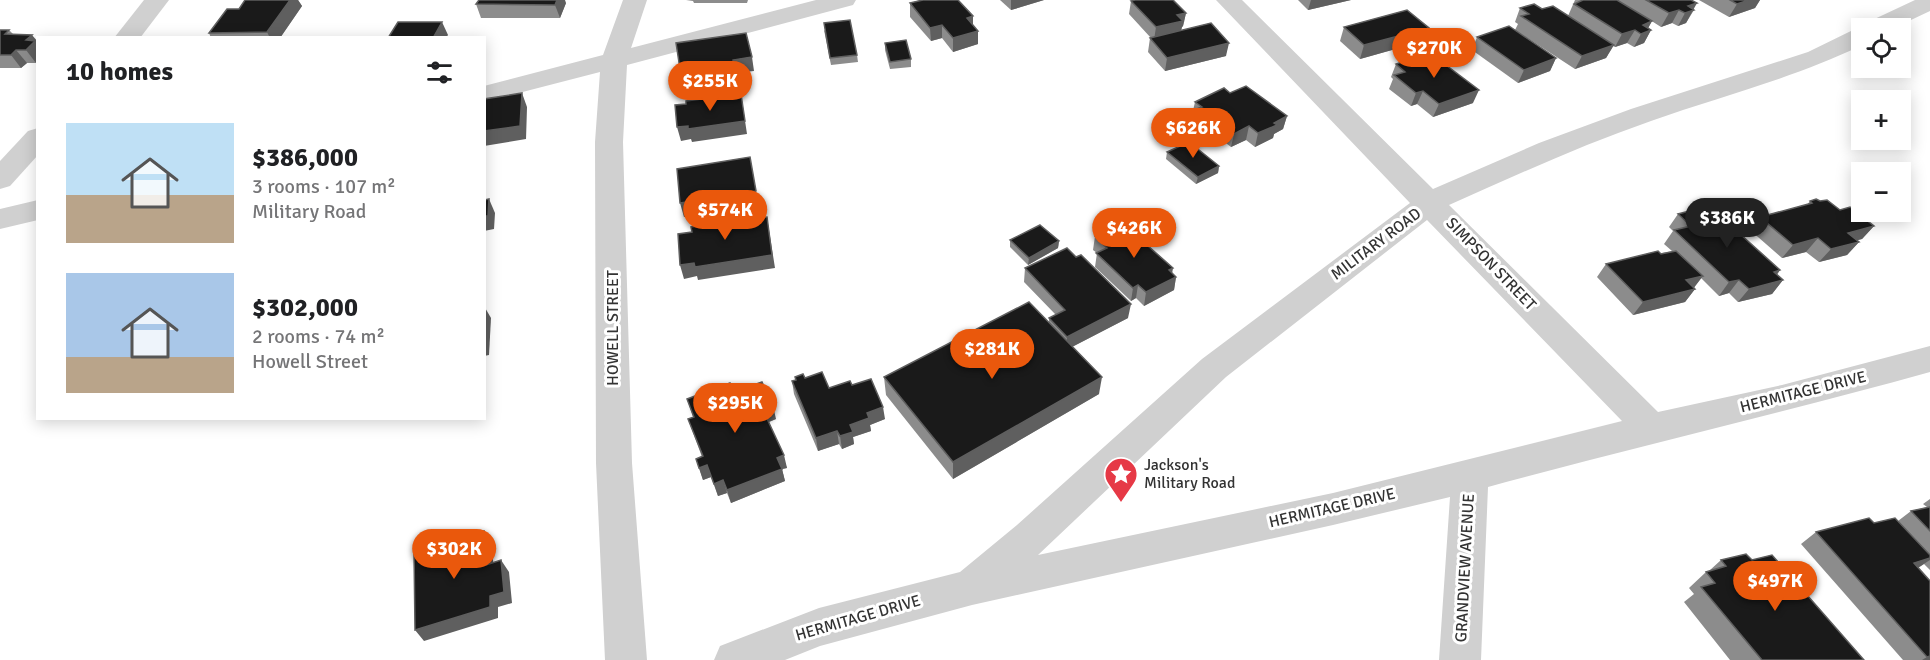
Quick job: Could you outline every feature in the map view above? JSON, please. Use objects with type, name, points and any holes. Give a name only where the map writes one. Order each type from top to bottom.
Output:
[{"type":"street","points":[[128,36],[157,0]]},
{"type":"street","name":"HOWELL STREET","points":[[626,660],[614,463],[609,142],[614,61],[635,0]]},
{"type":"street","points":[[486,93],[844,0]]},
{"type":"street","name":"SIMPSON STREET","points":[[1228,0],[1431,202],[1651,428]]},
{"type":"street","points":[[1896,18],[1930,2]]},
{"type":"street","name":"MILITARY ROAD","points":[[972,586],[1031,537],[1214,368],[1431,202],[1548,149],[1641,115],[1817,57],[1851,40]]},
{"type":"street","points":[[0,179],[36,139]]},
{"type":"street","points":[[0,219],[36,210]]},
{"type":"street","name":"HERMITAGE DRIVE","points":[[735,660],[819,627],[972,586],[1333,509],[1470,476],[1651,428],[1782,399],[1930,359]]},
{"type":"street","name":"GRANDVIEW AVENUE","points":[[1460,660],[1470,476]]},
{"type":"building","points":[[245,0],[290,0],[267,32],[209,33],[227,9],[239,9]]},
{"type":"building","points":[[479,0],[557,0],[555,5],[476,4]]},
{"type":"building","points":[[923,0],[958,0],[973,16],[967,18],[978,31],[953,38],[942,25],[930,28],[910,3]]},
{"type":"building","points":[[1173,0],[1186,13],[1177,15],[1183,21],[1156,27],[1131,1]]},
{"type":"building","points":[[1583,0],[1617,0],[1652,21],[1643,25],[1651,30],[1641,34],[1635,30],[1622,34],[1574,4]]},
{"type":"building","points":[[1646,0],[1691,0],[1697,3],[1688,6],[1694,10],[1685,13],[1679,10],[1669,13]]},
{"type":"building","points":[[1730,0],[1749,0],[1737,4]]},
{"type":"building","points":[[1534,4],[1542,9],[1553,6],[1614,45],[1582,56],[1521,16],[1529,14],[1520,8]]},
{"type":"building","points":[[1407,10],[1429,28],[1364,45],[1344,27]]},
{"type":"building","points":[[850,20],[857,55],[830,58],[824,23]]},
{"type":"building","points":[[398,22],[442,22],[434,36],[389,36]]},
{"type":"building","points":[[1211,23],[1229,43],[1167,58],[1150,38]]},
{"type":"building","points":[[1509,26],[1556,58],[1524,70],[1477,37]]},
{"type":"building","points":[[0,30],[9,30],[5,34],[32,35],[26,40],[35,41],[26,50],[16,50],[11,55],[0,55]]},
{"type":"building","points":[[746,33],[752,57],[733,60],[736,73],[682,82],[676,43]]},
{"type":"building","points":[[906,40],[911,59],[890,62],[885,43]]},
{"type":"building","points":[[1430,53],[1479,90],[1439,104],[1423,91],[1416,93],[1394,75],[1405,72],[1396,64]]},
{"type":"building","points":[[1246,86],[1287,116],[1274,123],[1277,125],[1258,133],[1249,126],[1234,134],[1199,108],[1202,107],[1195,102],[1224,88],[1230,93]]},
{"type":"building","points":[[522,93],[520,126],[486,131],[486,99]]},
{"type":"building","points":[[741,94],[745,121],[688,129],[688,126],[677,127],[675,105],[686,104],[686,101]]},
{"type":"building","points":[[1189,142],[1219,166],[1198,177],[1167,152]]},
{"type":"building","points":[[750,157],[756,191],[680,203],[677,169]]},
{"type":"building","points":[[489,199],[488,216],[486,216],[486,200]]},
{"type":"building","points":[[1827,200],[1840,210],[1850,207],[1851,222],[1869,222],[1874,226],[1848,233],[1859,242],[1831,249],[1818,238],[1793,245],[1760,217],[1812,203],[1810,201]]},
{"type":"building","points":[[1709,206],[1780,270],[1774,272],[1783,280],[1749,289],[1739,280],[1729,282],[1674,230],[1691,226],[1678,214]]},
{"type":"building","points":[[736,212],[737,222],[767,217],[772,255],[695,267],[694,263],[680,265],[678,234],[692,232],[691,227],[718,223],[717,215]]},
{"type":"building","points":[[1122,223],[1173,268],[1169,270],[1176,277],[1146,292],[1138,285],[1133,288],[1096,253],[1107,248],[1095,236]]},
{"type":"building","points":[[1040,225],[1059,241],[1029,258],[1010,240]]},
{"type":"building","points":[[1067,248],[1076,257],[1081,255],[1131,304],[1067,337],[1049,318],[1065,310],[1025,268]]},
{"type":"building","points":[[1658,251],[1661,254],[1676,251],[1703,276],[1686,280],[1695,289],[1643,302],[1606,264]]},
{"type":"building","points":[[1029,302],[1102,377],[953,462],[884,377]]},
{"type":"building","points":[[822,372],[829,388],[850,381],[852,385],[871,379],[883,407],[867,413],[869,418],[850,425],[853,432],[840,436],[837,431],[816,438],[792,381],[803,374],[805,378]]},
{"type":"building","points":[[762,382],[773,406],[763,410],[784,455],[777,458],[782,469],[727,490],[723,480],[714,484],[707,465],[699,468],[696,459],[703,456],[688,419],[694,417],[687,399],[730,383],[734,392]]},
{"type":"building","points":[[1930,507],[1930,531],[1911,511]]},
{"type":"building","points":[[1869,518],[1874,523],[1895,518],[1930,555],[1930,558],[1914,563],[1930,581],[1930,656],[1927,657],[1816,532]]},
{"type":"building","points":[[484,531],[486,565],[501,560],[504,592],[490,596],[490,607],[415,630],[414,551]]},
{"type":"building","points":[[1746,554],[1752,560],[1772,555],[1864,660],[1762,660],[1701,587],[1715,583],[1706,572],[1726,566],[1721,560]]},
{"type":"place","name":"Jackson's Military Road","points":[[1121,503]]}]
